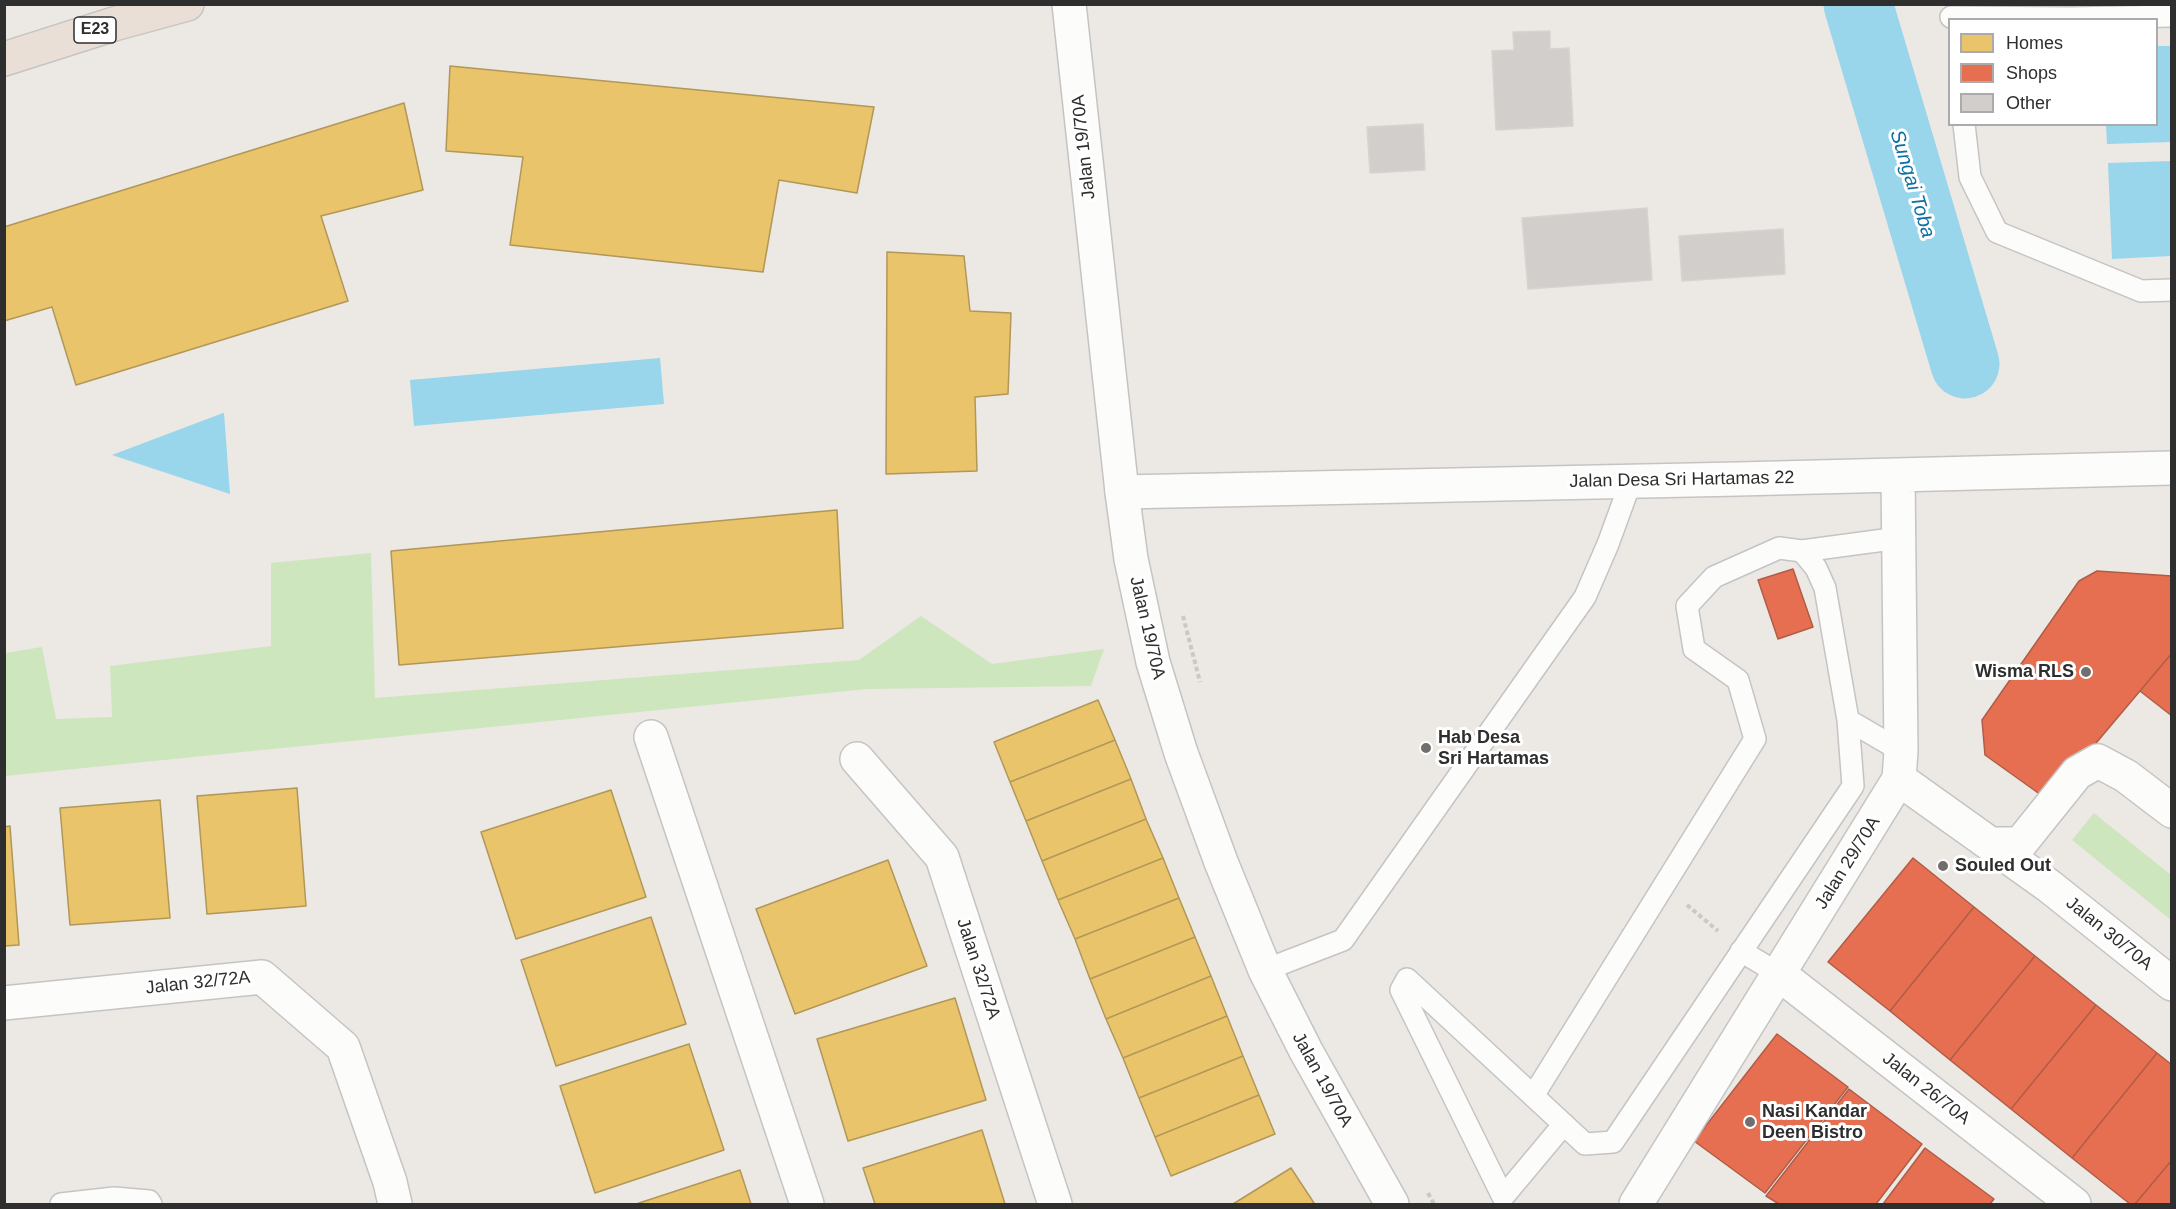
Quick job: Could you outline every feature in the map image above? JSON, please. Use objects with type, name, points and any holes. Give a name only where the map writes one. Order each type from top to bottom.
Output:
[{"type":"highway","name":"E23","points":[[4,59],[114,24],[187,4]]},
{"type":"street","name":"Jalan 19/70A","points":[[1069,4],[1122,492],[1131,559],[1157,673],[1181,753],[1221,862],[1265,970],[1306,1052],[1392,1204]]},
{"type":"street","name":"Jalan Desa Sri Hartamas 22","points":[[1116,445],[1147,478],[1192,490]]},
{"type":"street","name":"Jalan Desa Sri Hartamas 22","points":[[1122,492],[2172,468]]},
{"type":"street","points":[[1898,476],[1900,765]]},
{"type":"street","points":[[651,737],[807,1204]]},
{"type":"street","name":"Jalan 32/72A","points":[[857,759],[942,857],[1055,1204]]},
{"type":"street","points":[[1993,844],[2019,844],[2077,773],[2098,761],[2126,776],[2172,811]]},
{"type":"street","name":"Jalan 30/70A","points":[[1900,765],[1993,844],[2172,984]]},
{"type":"street","name":"Jalan 29/70A","points":[[1636,1204],[1779,974],[1900,765]]},
{"type":"street","name":"Jalan 26/70A","points":[[1779,974],[2074,1204]]},
{"type":"street","name":"Jalan 32/72A","points":[[4,1004],[262,977],[343,1047],[390,1182],[395,1204]]},
{"type":"lane","points":[[1952,14],[2172,16]]},
{"type":"lane","points":[[1964,126],[1970,177],[1997,232],[2141,291],[2172,290]]},
{"type":"lane","points":[[1265,970],[1343,940],[1585,597],[1608,544],[1631,481]]},
{"type":"lane","points":[[1533,1096],[1755,739],[1738,680],[1694,649],[1687,606],[1714,578],[1779,548],[1802,551],[1899,538]]},
{"type":"lane","points":[[1564,1124],[1503,1197],[1401,990],[1407,979],[1564,1124],[1585,1144],[1613,1142],[1853,786],[1848,720],[1825,588],[1816,568],[1802,551]]},
{"type":"lane","points":[[1848,720],[1900,765]]},
{"type":"lane","points":[[1741,951],[1779,974]]},
{"type":"lane","points":[[60,1204],[114,1198],[148,1201],[151,1204]]},
{"type":"path","points":[[1694,911],[1720,933]]},
{"type":"green space","points":[[371,553],[375,698],[859,660],[921,616],[992,664],[1104,649],[1091,686],[867,689],[5,776],[5,653],[42,647],[56,719],[112,717],[110,666],[271,646],[271,563]]},
{"type":"green space","points":[[2094,813],[2171,875],[2171,920],[2072,840]]},
{"type":"water","points":[[2158,46],[2171,46],[2171,142],[2107,144],[2106,126],[2158,126]]},
{"type":"water","points":[[2171,161],[2171,256],[2112,259],[2108,163]]},
{"type":"water","points":[[660,358],[664,404],[414,426],[410,380]]},
{"type":"water","points":[[223,413],[230,494],[112,455]]},
{"type":"building: Homes","points":[[450,66],[874,107],[857,193],[779,180],[763,272],[510,245],[523,157],[446,151]]},
{"type":"building: Homes","points":[[404,103],[423,190],[321,216],[348,301],[76,385],[52,307],[4,321],[4,227]]},
{"type":"building: Homes","points":[[887,252],[964,256],[970,311],[1011,313],[1008,394],[975,397],[977,471],[886,474]]},
{"type":"building: Homes","points":[[837,510],[843,628],[399,665],[391,551]]},
{"type":"building: Homes","points":[[1098,700],[1115,740],[1010,782],[994,742]]},
{"type":"building: Homes","points":[[1115,740],[1131,779],[1026,821],[1010,782]]},
{"type":"building: Homes","points":[[1131,779],[1146,819],[1042,861],[1026,821]]},
{"type":"building: Homes","points":[[297,788],[306,906],[207,914],[197,796]]},
{"type":"building: Homes","points":[[611,790],[646,897],[516,939],[481,832]]},
{"type":"building: Homes","points":[[160,800],[170,918],[70,925],[60,808]]},
{"type":"building: Homes","points":[[1146,819],[1163,858],[1058,900],[1042,861]]},
{"type":"building: Homes","points":[[10,826],[19,945],[4,946],[4,827]]},
{"type":"building: Homes","points":[[1163,858],[1179,898],[1075,939],[1058,900]]},
{"type":"building: Homes","points":[[888,860],[927,966],[795,1014],[756,909]]},
{"type":"building: Homes","points":[[1179,898],[1195,937],[1090,979],[1075,939]]},
{"type":"building: Homes","points":[[651,917],[686,1024],[556,1066],[521,960]]},
{"type":"building: Homes","points":[[1195,937],[1211,976],[1106,1019],[1090,979]]},
{"type":"building: Homes","points":[[1211,976],[1227,1016],[1123,1058],[1106,1019]]},
{"type":"building: Homes","points":[[955,998],[986,1100],[848,1141],[817,1039]]},
{"type":"building: Homes","points":[[1227,1016],[1243,1056],[1139,1098],[1123,1058]]},
{"type":"building: Homes","points":[[689,1044],[724,1150],[595,1193],[560,1086]]},
{"type":"building: Homes","points":[[1243,1056],[1259,1095],[1155,1137],[1139,1098]]},
{"type":"building: Homes","points":[[1259,1095],[1275,1134],[1171,1176],[1155,1137]]},
{"type":"building: Homes","points":[[982,1130],[1005,1204],[875,1204],[863,1168]]},
{"type":"building: Homes","points":[[1291,1168],[1314,1203],[1233,1204]]},
{"type":"building: Homes","points":[[740,1170],[751,1204],[636,1204]]},
{"type":"building: Shops","points":[[1793,569],[1813,627],[1778,639],[1758,580]]},
{"type":"building: Shops","name":"Wisma RLS","points":[[2097,571],[2172,576],[2172,653],[2048,800],[1985,755],[1982,720],[2079,581]]},
{"type":"building: Shops","points":[[2172,653],[2172,716],[2140,691]]},
{"type":"building: Shops","points":[[1913,858],[1974,907],[1890,1011],[1828,962]]},
{"type":"building: Shops","points":[[1974,907],[2035,956],[1950,1060],[1890,1011]]},
{"type":"building: Shops","points":[[2035,956],[2096,1005],[2011,1109],[1950,1060]]},
{"type":"building: Shops","points":[[2096,1005],[2157,1053],[2072,1158],[2011,1109]]},
{"type":"building: Shops","points":[[1777,1034],[1848,1087],[1765,1193],[1694,1141]]},
{"type":"building: Shops","points":[[2157,1053],[2172,1065],[2172,1160],[2135,1204],[2130,1204],[2072,1158]]},
{"type":"building: Shops","points":[[1849,1089],[1922,1144],[1876,1204],[1779,1204],[1766,1196]]},
{"type":"building: Shops","points":[[1925,1148],[1994,1199],[1990,1204],[1883,1204]]},
{"type":"building: Shops","points":[[2172,1160],[2172,1204],[2135,1204]]},
{"type":"building: Other","points":[[1550,31],[1550,49],[1569,48],[1573,126],[1496,130],[1492,51],[1514,50],[1513,32]]},
{"type":"building: Other","points":[[1423,124],[1425,170],[1370,173],[1367,127]]},
{"type":"building: Other","points":[[1647,208],[1652,280],[1528,289],[1522,218]]},
{"type":"building: Other","points":[[1783,229],[1785,274],[1682,281],[1679,236]]},
{"type":"waterway","name":"Sungai Toba","points":[[1858,4],[1965,364]]},
{"type":"place","name":"Wisma RLS","points":[[2086,672]]},
{"type":"place","name":"Hab Desa Sri Hartamas","points":[[1426,748]]},
{"type":"place","name":"Souled Out","points":[[1943,866]]},
{"type":"place","name":"Nasi Kandar Deen Bistro","points":[[1750,1122]]}]
